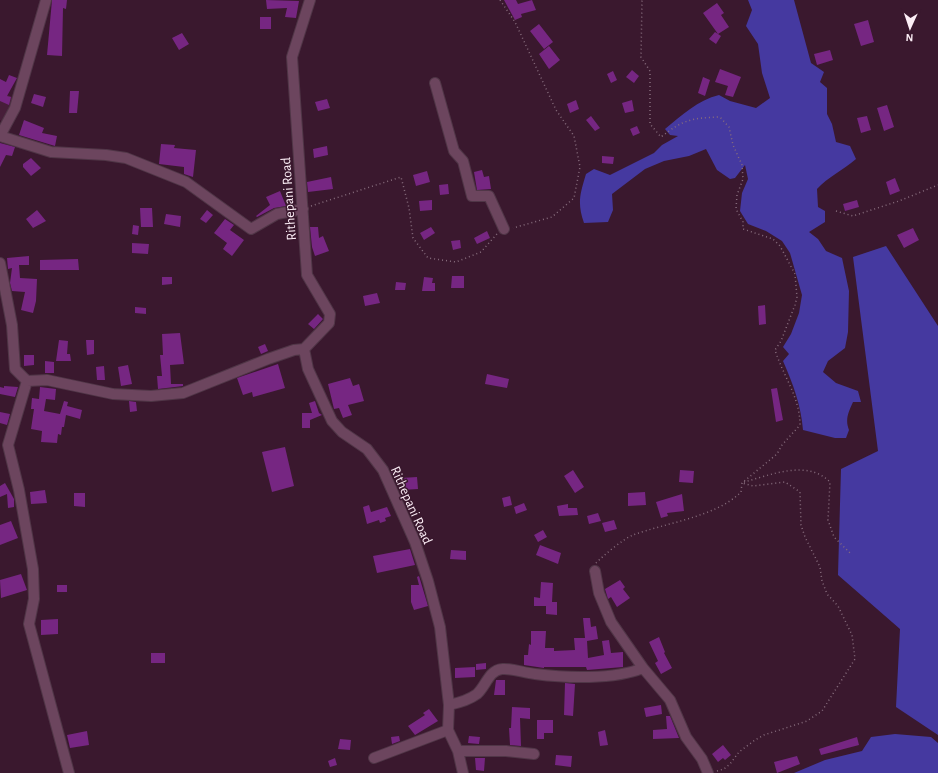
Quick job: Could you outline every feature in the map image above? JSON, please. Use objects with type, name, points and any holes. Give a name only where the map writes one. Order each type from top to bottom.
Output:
[{"type":"street","points":[[46,0],[15,108],[0,136],[51,152],[106,155],[126,158],[186,182],[251,229],[277,214],[303,209]]},
{"type":"street","name":"Rithepani Road","points":[[310,0],[292,57],[307,275],[330,314],[329,323],[304,349],[308,369],[332,421],[342,432],[367,450],[384,470],[405,516],[428,581],[440,627],[449,705],[448,730],[458,751],[462,773]]},
{"type":"street","points":[[435,83],[454,151],[463,161],[472,196],[489,196],[504,229]]},
{"type":"street","points":[[0,263],[12,325],[15,369],[27,381],[47,380],[113,394],[151,396],[183,393],[268,359],[294,350],[304,349]]},
{"type":"street","points":[[27,381],[8,446],[19,490],[33,569],[34,599],[29,624],[69,773]]},
{"type":"street","points":[[595,572],[599,593],[611,622],[643,668],[670,700],[686,737],[702,759],[708,773]]},
{"type":"street","points":[[449,705],[464,701],[477,694],[495,670],[503,669],[544,675],[616,676],[629,674],[643,668]]},
{"type":"street","points":[[374,758],[448,730]]},
{"type":"street","points":[[458,751],[534,754]]},
{"type":"path","points":[[303,209],[401,177],[409,208],[413,238],[428,258],[456,262],[482,252],[500,230],[527,225],[552,217],[574,198],[580,167],[574,136],[556,110],[515,22],[500,0]]},
{"type":"path","points":[[595,572],[596,562],[632,535],[687,520],[733,500],[741,492],[742,483],[777,454],[782,445],[800,425],[800,410],[795,396],[781,369],[775,350],[781,341],[795,305],[797,297],[795,274],[780,246],[773,240],[743,229],[743,222],[736,209],[738,195],[743,179],[742,165],[733,145],[729,127],[720,117],[693,118],[676,126],[661,137],[650,124],[650,71],[640,57],[642,0]]},
{"type":"path","points":[[836,211],[853,216],[899,201],[938,185]]},
{"type":"path","points":[[742,483],[775,474],[804,469],[819,474],[830,482],[828,520],[834,537],[851,554]]},
{"type":"path","points":[[708,773],[724,769],[739,752],[764,734],[807,722],[822,711],[855,659],[852,635],[838,606],[827,594],[822,581],[820,567],[805,537],[801,525],[800,492],[785,482],[753,486],[742,483]]},
{"type":"shaded area","points":[[748,0],[794,0],[811,63],[824,72],[820,82],[827,88],[827,114],[832,124],[836,142],[850,146],[856,159],[817,189],[818,207],[825,211],[825,222],[809,232],[818,239],[826,251],[842,258],[849,291],[848,332],[845,348],[828,361],[823,372],[836,383],[858,391],[861,402],[853,402],[847,420],[849,430],[846,438],[835,438],[803,430],[796,395],[783,361],[789,354],[783,347],[791,334],[799,313],[802,295],[790,253],[782,241],[766,231],[748,224],[740,211],[742,193],[748,179],[745,165],[735,178],[730,179],[717,170],[706,149],[689,156],[664,161],[645,169],[612,194],[613,210],[608,222],[584,223],[582,216],[580,198],[586,174],[594,169],[610,175],[654,153],[662,145],[678,136],[670,135],[665,129],[697,104],[719,95],[730,101],[756,108],[770,98],[762,73],[758,44],[746,26],[752,10]]},
{"type":"shaded area","points":[[0,92],[15,98],[4,122],[0,120]]},
{"type":"shaded area","points":[[886,246],[938,326],[938,735],[896,707],[900,629],[838,575],[841,469],[878,451],[853,257]]},
{"type":"shaded area","points":[[895,734],[931,737],[938,743],[938,773],[794,773],[825,760],[862,751],[871,737]]},
{"type":"building","points":[[52,0],[67,0],[66,9],[63,8],[62,56],[47,55]]},
{"type":"building","points":[[266,0],[299,1],[296,18],[285,17],[287,8],[267,9]]},
{"type":"building","points":[[504,0],[516,0],[518,4],[532,0],[536,10],[521,14],[522,17],[515,20]]},
{"type":"building","points":[[717,3],[724,13],[721,15],[729,27],[718,34],[703,13]]},
{"type":"building","points":[[260,17],[271,17],[271,29],[260,29]]},
{"type":"building","points":[[868,20],[874,42],[861,46],[854,24]]},
{"type":"building","points":[[539,24],[553,42],[544,49],[530,31]]},
{"type":"building","points":[[715,32],[721,36],[716,44],[709,39]]},
{"type":"building","points":[[182,33],[189,44],[179,50],[172,38]]},
{"type":"building","points":[[549,46],[560,60],[549,69],[539,54]]},
{"type":"building","points":[[830,50],[833,60],[817,65],[814,54]]},
{"type":"building","points":[[720,69],[741,77],[733,97],[725,95],[728,86],[715,82]]},
{"type":"building","points":[[632,70],[639,76],[634,83],[626,77]]},
{"type":"building","points":[[613,71],[617,80],[611,83],[607,74]]},
{"type":"building","points":[[9,75],[17,78],[7,96],[11,97],[9,105],[0,101],[0,79],[6,82]]},
{"type":"building","points":[[703,77],[710,80],[705,96],[698,93]]},
{"type":"building","points":[[70,91],[79,91],[77,113],[69,113]]},
{"type":"building","points":[[34,94],[46,97],[43,107],[31,103]]},
{"type":"building","points":[[327,99],[330,108],[318,111],[315,102]]},
{"type":"building","points":[[576,100],[579,109],[570,113],[567,104]]},
{"type":"building","points":[[632,100],[634,111],[625,113],[622,103]]},
{"type":"building","points":[[887,105],[894,127],[884,131],[877,108]]},
{"type":"building","points":[[591,116],[600,128],[595,131],[586,120]]},
{"type":"building","points":[[867,116],[871,130],[861,133],[857,118]]},
{"type":"building","points":[[24,120],[44,128],[42,133],[57,136],[55,146],[19,135]]},
{"type":"building","points":[[637,126],[640,133],[633,136],[630,129]]},
{"type":"building","points":[[0,143],[15,147],[12,156],[6,155],[0,167]]},
{"type":"building","points":[[161,144],[175,145],[174,148],[196,150],[193,177],[184,174],[184,167],[159,164]]},
{"type":"building","points":[[327,146],[328,155],[314,158],[313,149]]},
{"type":"building","points":[[602,156],[614,157],[613,164],[602,163]]},
{"type":"building","points":[[31,158],[41,168],[31,176],[23,167],[23,164]]},
{"type":"building","points":[[482,170],[484,177],[489,176],[491,189],[477,190],[474,172]]},
{"type":"building","points":[[427,171],[430,182],[416,186],[413,175]]},
{"type":"building","points":[[331,177],[333,189],[308,192],[307,182]]},
{"type":"building","points":[[895,178],[900,191],[890,195],[886,182]]},
{"type":"building","points":[[448,184],[449,194],[440,195],[439,185]]},
{"type":"building","points":[[280,191],[286,206],[274,208],[257,217],[256,216],[270,205],[266,197]]},
{"type":"building","points":[[432,200],[432,210],[420,211],[419,201]]},
{"type":"building","points":[[857,200],[859,207],[845,211],[843,204]]},
{"type":"building","points":[[140,208],[152,208],[153,227],[141,227]]},
{"type":"building","points":[[37,210],[46,221],[33,228],[26,219]]},
{"type":"building","points":[[207,210],[213,215],[206,223],[200,219]]},
{"type":"building","points":[[166,214],[181,216],[180,227],[164,224]]},
{"type":"building","points":[[225,219],[234,225],[230,230],[244,240],[232,256],[223,249],[227,243],[214,233]]},
{"type":"building","points":[[133,225],[139,226],[138,235],[132,234]]},
{"type":"building","points":[[310,227],[318,227],[319,238],[323,236],[329,251],[315,256],[312,247]]},
{"type":"building","points":[[431,227],[435,233],[424,240],[420,233]]},
{"type":"building","points":[[913,228],[919,240],[904,248],[897,235]]},
{"type":"building","points":[[487,231],[490,238],[477,244],[474,238]]},
{"type":"building","points":[[460,240],[461,248],[453,250],[451,241]]},
{"type":"building","points":[[132,243],[149,244],[148,254],[132,253]]},
{"type":"building","points":[[29,256],[29,265],[19,265],[20,278],[37,279],[36,301],[33,313],[21,310],[25,292],[12,291],[10,283],[12,268],[8,269],[7,258]]},
{"type":"building","points":[[78,259],[79,270],[40,270],[40,260]]},
{"type":"building","points":[[452,276],[464,276],[464,288],[451,288]]},
{"type":"building","points":[[162,277],[172,277],[172,284],[162,285]]},
{"type":"building","points":[[424,277],[433,278],[432,283],[435,283],[435,291],[422,291]]},
{"type":"building","points":[[396,282],[406,283],[405,290],[395,290]]},
{"type":"building","points":[[377,293],[380,303],[365,306],[363,296]]},
{"type":"building","points":[[765,305],[766,324],[759,325],[758,306]]},
{"type":"building","points":[[135,307],[146,308],[146,314],[135,313]]},
{"type":"building","points":[[318,314],[323,319],[314,329],[308,324]]},
{"type":"building","points":[[180,333],[184,364],[170,365],[171,384],[183,384],[183,386],[158,389],[157,376],[162,376],[160,355],[163,355],[162,334]]},
{"type":"building","points":[[59,340],[68,341],[67,354],[70,354],[71,361],[56,361]]},
{"type":"building","points":[[86,340],[94,340],[94,354],[87,355]]},
{"type":"building","points":[[265,344],[268,351],[261,354],[258,347]]},
{"type":"building","points":[[24,355],[34,355],[34,365],[24,366]]},
{"type":"building","points":[[45,361],[54,362],[54,373],[45,373]]},
{"type":"building","points":[[278,364],[285,388],[253,397],[252,392],[243,395],[237,378]]},
{"type":"building","points":[[128,365],[132,384],[121,386],[118,367]]},
{"type":"building","points":[[104,366],[105,380],[97,380],[96,367]]},
{"type":"building","points":[[487,374],[509,379],[507,388],[485,384]]},
{"type":"building","points":[[350,378],[353,386],[359,384],[364,401],[348,405],[352,415],[343,418],[339,408],[334,409],[328,384]]},
{"type":"building","points":[[4,386],[18,387],[15,397],[0,394],[0,387],[4,388]]},
{"type":"building","points":[[40,387],[56,389],[55,400],[46,399],[44,411],[60,414],[64,401],[68,402],[67,406],[82,410],[80,419],[66,415],[61,435],[58,434],[57,443],[41,442],[42,431],[31,429],[34,409],[31,409],[32,398],[39,399]]},
{"type":"building","points":[[777,388],[783,420],[776,422],[771,389]]},
{"type":"building","points":[[129,401],[136,402],[137,411],[130,412]]},
{"type":"building","points":[[315,401],[319,413],[322,415],[310,420],[310,428],[302,428],[302,413],[312,413],[309,403]]},
{"type":"building","points":[[0,412],[10,414],[7,425],[0,423]]},
{"type":"building","points":[[285,447],[294,486],[272,492],[262,452]]},
{"type":"building","points":[[398,468],[400,475],[393,476],[390,469]]},
{"type":"building","points":[[573,470],[584,487],[575,493],[564,476]]},
{"type":"building","points":[[680,470],[694,471],[693,483],[679,482]]},
{"type":"building","points":[[417,477],[418,489],[402,490],[401,478]]},
{"type":"building","points":[[5,483],[14,499],[14,507],[8,508],[7,494],[0,497],[0,486]]},
{"type":"building","points":[[45,490],[47,503],[31,504],[30,492]]},
{"type":"building","points":[[645,492],[646,505],[628,506],[628,493]]},
{"type":"building","points":[[74,493],[85,493],[85,507],[74,506]]},
{"type":"building","points":[[682,494],[684,511],[667,513],[668,516],[661,518],[656,502]]},
{"type":"building","points":[[510,496],[512,505],[504,507],[502,498]]},
{"type":"building","points":[[524,503],[527,510],[516,514],[514,507]]},
{"type":"building","points":[[568,504],[568,508],[577,508],[578,515],[559,516],[557,506]]},
{"type":"building","points":[[369,505],[371,512],[387,507],[391,516],[385,518],[386,521],[380,523],[379,520],[367,524],[363,507]]},
{"type":"building","points":[[598,513],[601,521],[589,524],[587,516]]},
{"type":"building","points":[[614,520],[617,529],[605,532],[602,523]]},
{"type":"building","points":[[11,521],[18,538],[0,545],[0,525]]},
{"type":"building","points":[[543,530],[547,537],[538,542],[534,535]]},
{"type":"building","points":[[540,545],[561,553],[558,564],[536,555]]},
{"type":"building","points":[[410,549],[415,565],[377,573],[373,556]]},
{"type":"building","points":[[451,550],[466,551],[466,560],[450,559]]},
{"type":"building","points":[[21,574],[27,590],[1,598],[0,580]]},
{"type":"building","points":[[419,576],[428,606],[414,610],[411,602],[411,585],[419,585],[417,577]]},
{"type":"building","points":[[620,580],[625,587],[623,589],[630,598],[617,607],[611,597],[608,599],[605,589]]},
{"type":"building","points":[[541,582],[553,583],[552,602],[557,602],[557,615],[546,614],[546,606],[534,606],[534,597],[540,598]]},
{"type":"building","points":[[57,585],[67,585],[67,592],[57,592]]},
{"type":"building","points":[[583,618],[590,618],[591,627],[596,626],[598,639],[587,641],[588,658],[604,655],[602,641],[609,640],[611,653],[623,652],[623,667],[587,670],[586,667],[544,668],[524,665],[524,655],[528,655],[529,644],[531,645],[531,631],[546,631],[545,648],[554,648],[554,651],[575,650],[574,638],[585,638]]},
{"type":"building","points":[[58,619],[58,634],[41,635],[41,620]]},
{"type":"building","points":[[659,637],[665,652],[664,653],[672,668],[661,674],[655,663],[658,661],[649,642]]},
{"type":"building","points":[[151,653],[165,653],[165,663],[151,663]]},
{"type":"building","points":[[486,663],[486,669],[476,670],[476,664]]},
{"type":"building","points":[[475,667],[475,677],[455,678],[455,668]]},
{"type":"building","points":[[496,680],[505,680],[505,695],[494,695]]},
{"type":"building","points":[[565,683],[575,684],[573,716],[564,715]]},
{"type":"building","points":[[661,705],[662,714],[646,717],[644,708]]},
{"type":"building","points":[[512,707],[530,708],[530,719],[520,718],[521,746],[510,745],[509,728],[511,728]]},
{"type":"building","points":[[429,709],[438,721],[415,735],[408,726],[425,715],[423,713]]},
{"type":"building","points":[[666,716],[670,716],[679,738],[653,739],[653,730],[667,729]]},
{"type":"building","points":[[537,720],[553,720],[553,733],[544,733],[544,739],[537,739]]},
{"type":"building","points":[[605,730],[608,745],[600,746],[598,732]]},
{"type":"building","points":[[87,731],[89,745],[70,748],[67,735]]},
{"type":"building","points":[[399,736],[400,741],[392,744],[391,737]]},
{"type":"building","points":[[469,736],[480,737],[479,744],[468,743]]},
{"type":"building","points":[[857,737],[859,745],[821,755],[819,749]]},
{"type":"building","points":[[340,739],[351,740],[350,750],[338,749]]},
{"type":"building","points":[[723,745],[731,755],[725,760],[723,758],[718,762],[712,754]]},
{"type":"building","points":[[556,755],[572,756],[571,767],[555,765]]},
{"type":"building","points":[[797,756],[800,764],[777,773],[774,762]]},
{"type":"building","points":[[335,758],[337,765],[330,767],[328,761]]},
{"type":"building","points":[[475,758],[485,758],[484,771],[476,770]]}]
